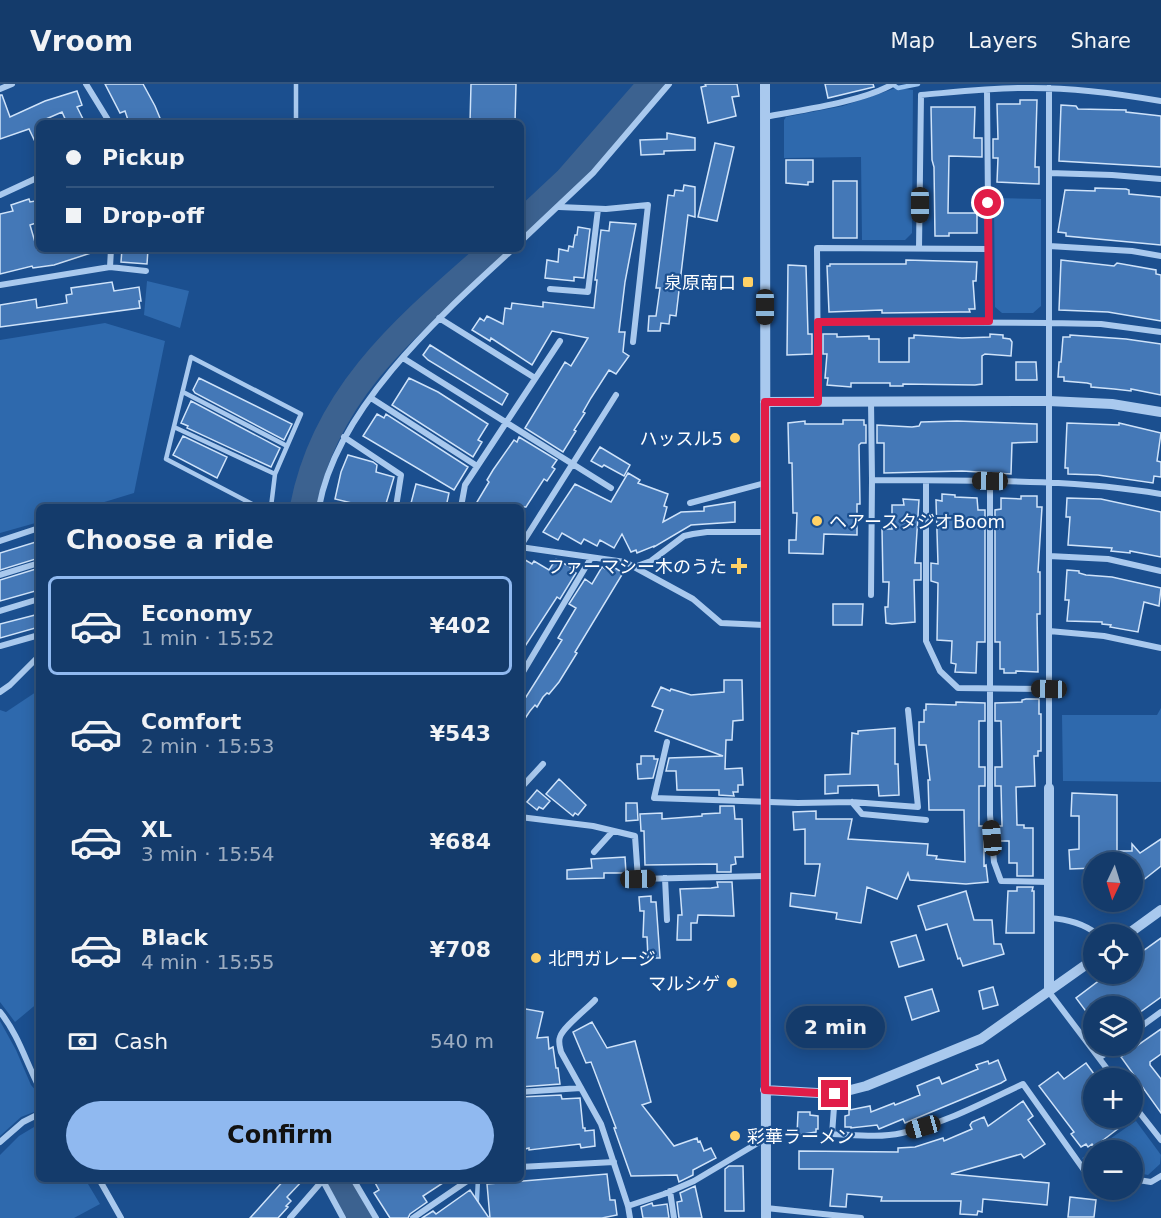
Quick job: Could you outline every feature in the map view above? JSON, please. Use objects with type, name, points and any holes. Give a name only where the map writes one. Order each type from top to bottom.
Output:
[{"type":"street","points":[[0,89],[12,84]]},
{"type":"street","points":[[86,84],[108,120]]},
{"type":"street","points":[[524,238],[593,173],[669,84]]},
{"type":"street","points":[[765,84],[766,1213],[861,1218]]},
{"type":"street","points":[[765,117],[842,101],[883,89],[892,84]]},
{"type":"street","points":[[1049,88],[1049,992],[1106,1068]]},
{"type":"street","points":[[919,248],[921,95],[1049,88],[1161,101]]},
{"type":"street","points":[[987,90],[989,321]]},
{"type":"street","points":[[1049,172],[1161,179]]},
{"type":"street","points":[[0,195],[36,178]]},
{"type":"street","points":[[559,207],[598,209],[648,205],[633,342]]},
{"type":"street","points":[[550,289],[588,292],[598,209]]},
{"type":"street","points":[[1049,246],[1132,251],[1161,256]]},
{"type":"street","points":[[818,402],[817,248],[989,249]]},
{"type":"street","points":[[110,267],[111,252]]},
{"type":"street","points":[[320,504],[326,477],[345,437],[371,398],[439,318],[510,252]]},
{"type":"street","points":[[0,285],[110,267],[146,271]]},
{"type":"street","points":[[439,318],[535,378]]},
{"type":"street","points":[[818,322],[1049,322],[1101,324],[1161,332]]},
{"type":"street","points":[[462,504],[465,485],[560,341]]},
{"type":"street","points":[[403,358],[611,488]]},
{"type":"street","points":[[524,542],[616,395]]},
{"type":"street","points":[[371,398],[477,466]]},
{"type":"street","points":[[871,401],[871,595]]},
{"type":"street","points":[[765,402],[1049,401],[1112,404],[1161,412]]},
{"type":"street","points":[[345,437],[401,475],[396,504]]},
{"type":"street","points":[[872,480],[1049,482],[1161,494]]},
{"type":"street","points":[[926,481],[926,641],[940,670],[958,688],[1049,689]]},
{"type":"street","points":[[990,481],[988,688],[990,815],[994,862],[1002,881],[1049,882]]},
{"type":"street","points":[[690,503],[765,483]]},
{"type":"street","points":[[0,541],[36,529]]},
{"type":"street","points":[[634,567],[651,561],[684,537],[693,534],[765,532]]},
{"type":"street","points":[[524,547],[624,562],[693,599],[721,623],[765,625]]},
{"type":"street","points":[[1049,556],[1108,559],[1161,571]]},
{"type":"street","points":[[524,670],[591,558]]},
{"type":"street","points":[[0,575],[36,564]]},
{"type":"street","points":[[0,610],[36,600]]},
{"type":"street","points":[[1049,631],[1104,636],[1161,648]]},
{"type":"street","points":[[0,646],[36,636]]},
{"type":"street","points":[[0,692],[36,659]]},
{"type":"street","points":[[667,742],[654,798],[852,802],[918,807],[908,710]]},
{"type":"street","points":[[524,785],[543,764]]},
{"type":"street","points":[[852,802],[862,814],[926,820]]},
{"type":"street","points":[[524,817],[593,826],[635,836],[638,879],[765,876]]},
{"type":"street","points":[[594,852],[613,831]]},
{"type":"street","points":[[665,878],[667,920]]},
{"type":"street","points":[[1142,924],[1161,910]]},
{"type":"street","points":[[1049,918],[1070,921],[1083,926]]},
{"type":"street","points":[[765,1090],[835,1094],[866,1086],[981,1039],[1083,967]]},
{"type":"street","points":[[595,1000],[565,1028],[559,1042],[561,1052],[601,1124],[630,1218]]},
{"type":"street","points":[[0,1012],[15,1034],[36,1081]]},
{"type":"street","points":[[1143,1025],[1161,1013]]},
{"type":"street","points":[[835,1094],[832,1134],[880,1136],[923,1127],[1023,1084],[1083,1169]]},
{"type":"street","points":[[524,1092],[581,1088]]},
{"type":"street","points":[[0,1142],[23,1122],[36,1116]]},
{"type":"street","points":[[1143,1117],[1161,1140]]},
{"type":"street","points":[[628,1206],[694,1180],[766,1138]]},
{"type":"street","points":[[524,1167],[614,1162]]},
{"type":"street","points":[[1143,1181],[1151,1182],[1161,1176]]},
{"type":"street","points":[[101,1182],[121,1218]]},
{"type":"street","points":[[290,1218],[320,1182]]},
{"type":"street","points":[[324,1182],[342,1218]]},
{"type":"street","points":[[355,1182],[376,1218]]},
{"type":"street","points":[[413,1218],[466,1182]]},
{"type":"street","points":[[670,1191],[674,1218]]},
{"type":"lane","points":[[296,84],[296,120]]},
{"type":"lane","points":[[252,504],[166,459],[191,357],[301,414],[275,474],[271,504]]},
{"type":"lane","points":[[183,392],[287,446]]},
{"type":"lane","points":[[174,427],[275,474]]},
{"type":"shaded area","points":[[896,88],[913,90],[912,233],[905,240],[862,240],[861,157],[784,158],[784,120],[786,117],[843,106]]},
{"type":"shaded area","points":[[996,198],[1041,199],[1041,306],[1033,313],[1002,313],[995,307],[994,200]]},
{"type":"shaded area","points":[[147,281],[189,291],[180,328],[144,315]]},
{"type":"shaded area","points":[[105,323],[165,341],[134,493],[98,504],[36,504],[36,523],[0,533],[0,340]]},
{"type":"shaded area","points":[[36,692],[36,1004],[15,1022],[0,1002],[0,710],[6,712]]},
{"type":"shaded area","points":[[1161,708],[1161,782],[1063,781],[1062,715],[1157,715]]},
{"type":"shaded area","points":[[0,1021],[31,1085],[36,1091],[36,1111],[21,1117],[0,1136]]},
{"type":"shaded area","points":[[36,1126],[36,1182],[87,1182],[100,1204],[74,1218],[0,1218],[0,1155],[19,1136]]},
{"type":"shaded area","points":[[1126,1128],[1141,1128],[1161,1155],[1160,1164],[1148,1175],[1143,1174],[1143,1140],[1108,1140]]},
{"type":"building","points":[[105,84],[143,84],[161,120],[128,120],[125,111],[120,113]]},
{"type":"building","points":[[471,84],[516,84],[515,120],[470,120]]},
{"type":"building","points":[[705,84],[737,84],[739,96],[732,97],[736,116],[708,123],[701,87],[706,86]]},
{"type":"building","points":[[825,84],[873,84],[874,87],[828,98]]},
{"type":"building","points":[[77,91],[82,105],[77,107],[84,120],[66,120],[62,112],[44,120],[36,120],[36,144],[29,129],[0,139],[0,95],[2,95],[10,117],[45,101]]},
{"type":"building","points":[[1020,100],[1037,100],[1035,167],[1039,167],[1039,184],[997,182],[998,158],[993,158],[993,139],[998,139],[997,104],[1020,104]]},
{"type":"building","points":[[1061,105],[1076,106],[1078,109],[1126,110],[1126,112],[1161,116],[1161,167],[1059,161]]},
{"type":"building","points":[[931,107],[975,107],[974,138],[982,138],[982,157],[949,156],[948,213],[977,213],[977,233],[949,233],[949,236],[935,236]]},
{"type":"building","points":[[667,133],[695,138],[695,150],[664,151],[664,154],[641,155],[640,140],[667,139]]},
{"type":"building","points":[[715,143],[734,147],[717,221],[698,217]]},
{"type":"building","points":[[786,160],[813,160],[813,182],[808,182],[808,185],[786,183]]},
{"type":"building","points":[[833,181],[857,181],[857,238],[833,238]]},
{"type":"building","points":[[684,185],[695,187],[695,217],[688,215],[676,316],[670,315],[669,324],[661,323],[660,331],[648,331],[649,316],[656,316],[660,288],[656,288],[668,195],[674,196],[675,190],[683,191]]},
{"type":"building","points":[[1095,188],[1126,189],[1129,190],[1129,194],[1161,197],[1161,245],[1066,236],[1066,233],[1058,232],[1065,190],[1095,191]]},
{"type":"building","points":[[29,199],[30,202],[35,201],[36,223],[30,225],[36,252],[94,252],[54,265],[33,268],[32,266],[0,274],[0,214],[13,211],[11,205]]},
{"type":"building","points":[[610,222],[636,224],[625,282],[619,332],[625,332],[623,352],[629,356],[616,374],[609,370],[583,412],[585,413],[574,430],[576,431],[563,452],[525,428],[565,362],[571,366],[588,338],[552,331],[532,365],[491,338],[490,341],[472,330],[480,318],[484,321],[487,316],[503,324],[505,308],[511,309],[512,303],[543,307],[543,302],[594,308],[601,230],[609,231]]},
{"type":"building","points":[[578,227],[590,229],[584,278],[574,277],[574,281],[545,278],[547,260],[558,262],[559,249],[568,251],[569,246],[573,247]]},
{"type":"building","points":[[122,252],[148,252],[147,264],[121,262]]},
{"type":"building","points":[[906,260],[977,262],[976,281],[973,281],[975,309],[969,309],[970,312],[882,313],[882,310],[829,312],[827,266],[830,264],[906,264]]},
{"type":"building","points":[[1061,260],[1114,266],[1117,263],[1156,270],[1156,274],[1161,275],[1161,321],[1108,312],[1059,310]]},
{"type":"building","points":[[788,265],[806,266],[808,334],[812,334],[812,354],[787,355]]},
{"type":"building","points":[[112,282],[114,291],[139,287],[140,308],[0,327],[0,305],[36,299],[37,308],[67,303],[66,295],[72,294],[71,288]]},
{"type":"building","points":[[823,334],[837,334],[837,337],[869,336],[869,339],[879,339],[879,362],[909,362],[909,338],[914,338],[914,335],[962,338],[990,337],[990,334],[1003,335],[1003,338],[1010,339],[1012,342],[1011,356],[985,354],[982,356],[982,384],[890,386],[890,383],[851,383],[851,387],[827,385],[828,378],[825,378],[827,354],[823,354]]},
{"type":"building","points":[[1070,335],[1161,344],[1161,395],[1131,389],[1131,391],[1091,387],[1091,384],[1087,383],[1064,381],[1064,377],[1058,377],[1059,362],[1061,362],[1063,337],[1070,337]]},
{"type":"building","points":[[430,345],[508,394],[502,405],[428,360],[423,355]]},
{"type":"building","points":[[1016,362],[1036,362],[1037,380],[1016,380]]},
{"type":"building","points":[[199,378],[292,424],[284,440],[195,393],[193,390]]},
{"type":"building","points":[[409,378],[438,392],[488,424],[478,440],[482,442],[473,457],[392,405]]},
{"type":"building","points":[[191,401],[280,448],[271,467],[187,428],[188,426],[181,423]]},
{"type":"building","points":[[377,414],[384,418],[386,414],[468,467],[454,490],[363,436]]},
{"type":"building","points":[[843,420],[864,420],[864,425],[866,425],[866,443],[859,445],[860,504],[857,504],[857,535],[824,534],[823,554],[789,553],[789,540],[796,540],[797,513],[793,513],[788,423],[805,421],[805,424],[843,424]]},
{"type":"building","points":[[921,422],[1037,424],[1037,442],[1012,443],[1011,474],[962,471],[884,473],[884,443],[877,443],[877,425],[912,427],[919,426]]},
{"type":"building","points":[[1067,423],[1119,425],[1119,423],[1161,433],[1157,461],[1161,462],[1161,477],[1154,476],[1153,483],[1098,475],[1068,474],[1068,468],[1065,468]]},
{"type":"building","points":[[183,436],[227,457],[217,478],[173,455]]},
{"type":"building","points":[[519,437],[557,460],[552,467],[555,469],[547,481],[544,479],[526,507],[524,504],[476,504],[489,482],[487,480],[493,470],[514,440],[517,442]]},
{"type":"building","points":[[600,447],[630,465],[624,476],[591,461]]},
{"type":"building","points":[[348,455],[373,462],[377,465],[376,472],[394,477],[386,504],[356,504],[335,499],[341,472]]},
{"type":"building","points":[[628,473],[640,480],[638,483],[668,494],[664,506],[667,507],[663,522],[681,512],[704,511],[704,507],[735,502],[735,522],[691,525],[654,547],[637,553],[636,550],[631,552],[622,534],[614,548],[600,540],[597,546],[584,539],[581,544],[562,533],[558,540],[543,532],[575,484],[611,502]]},
{"type":"building","points":[[416,484],[449,493],[447,504],[411,504]]},
{"type":"building","points":[[942,494],[977,498],[978,510],[985,510],[985,642],[977,642],[976,673],[955,672],[956,664],[951,663],[952,641],[937,640],[938,583],[931,581],[931,563],[938,564],[936,500],[942,501]]},
{"type":"building","points":[[1021,496],[1037,496],[1037,507],[1042,507],[1038,572],[1040,572],[1040,614],[1037,614],[1038,672],[1004,673],[1004,669],[1000,669],[1000,642],[995,642],[995,510],[1001,509],[1001,498],[1021,499]]},
{"type":"building","points":[[1067,498],[1101,499],[1161,512],[1161,557],[1130,551],[1130,553],[1111,551],[1112,548],[1068,545],[1070,517],[1066,517]]},
{"type":"building","points":[[903,499],[919,500],[915,563],[921,563],[921,580],[914,580],[915,622],[892,624],[886,623],[885,607],[888,607],[889,582],[883,582],[882,529],[892,529],[892,505],[904,505]]},
{"type":"building","points":[[36,542],[36,559],[0,570],[0,553]]},
{"type":"building","points":[[524,559],[532,564],[534,561],[549,570],[556,559],[572,568],[571,570],[576,573],[560,599],[557,597],[524,648]]},
{"type":"building","points":[[612,566],[623,573],[559,682],[549,694],[543,697],[537,707],[535,705],[524,720],[524,696],[526,697],[562,640],[558,638],[576,608],[569,604],[585,579],[592,584],[602,567],[609,571]]},
{"type":"building","points":[[36,569],[36,591],[0,601],[0,580]]},
{"type":"building","points":[[1067,570],[1161,588],[1159,606],[1144,602],[1138,632],[1110,627],[1111,625],[1102,624],[1102,622],[1067,621],[1069,600],[1065,600]]},
{"type":"building","points":[[833,604],[863,604],[862,625],[833,625]]},
{"type":"building","points":[[36,615],[36,628],[0,638],[0,624]]},
{"type":"building","points":[[724,680],[742,680],[743,720],[733,721],[732,740],[726,740],[725,769],[742,768],[743,785],[738,785],[738,792],[733,792],[734,796],[719,795],[719,790],[677,790],[676,771],[666,771],[669,758],[723,756],[655,731],[663,710],[652,706],[661,687],[691,695],[724,692]]},
{"type":"building","points":[[1026,699],[1039,699],[1041,751],[1038,751],[1038,756],[1034,756],[1035,786],[1016,787],[1017,825],[1033,828],[1033,876],[1017,876],[1017,863],[1009,863],[1009,841],[997,841],[996,826],[1002,826],[1001,786],[995,786],[995,767],[1002,767],[1001,721],[995,721],[995,703],[1022,702]]},
{"type":"building","points":[[956,702],[985,703],[985,721],[979,721],[979,767],[985,767],[985,786],[979,786],[979,826],[986,826],[984,866],[986,865],[988,882],[966,884],[910,880],[908,873],[897,899],[867,887],[861,923],[836,919],[837,913],[790,906],[791,893],[815,896],[820,864],[805,864],[805,829],[794,830],[793,812],[816,811],[816,819],[852,819],[848,839],[928,844],[927,855],[937,856],[936,859],[965,862],[964,810],[929,810],[928,780],[930,780],[926,745],[919,745],[919,722],[924,722],[926,704],[956,705]]},
{"type":"building","points":[[895,728],[895,764],[898,764],[899,795],[879,796],[878,785],[838,786],[838,793],[825,794],[825,775],[850,774],[852,733]]},
{"type":"building","points":[[641,756],[654,756],[654,759],[658,759],[653,778],[638,779],[637,764],[641,764]]},
{"type":"building","points":[[559,779],[586,805],[578,815],[575,813],[573,816],[546,794]]},
{"type":"building","points":[[537,790],[550,801],[543,809],[539,807],[537,810],[527,802]]},
{"type":"building","points":[[1072,793],[1117,795],[1117,851],[1132,851],[1132,844],[1139,852],[1083,852],[1083,868],[1070,869],[1069,850],[1079,849],[1079,816],[1071,816]]},
{"type":"building","points":[[626,803],[637,803],[638,820],[626,821]]},
{"type":"building","points":[[720,806],[734,806],[735,819],[742,819],[743,857],[735,857],[736,864],[731,865],[731,872],[717,872],[717,864],[645,865],[644,831],[641,831],[640,814],[662,813],[662,819],[702,816],[702,814],[720,813]]},
{"type":"building","points":[[1161,839],[1161,866],[1143,880],[1142,852]]},
{"type":"building","points":[[625,857],[626,873],[604,873],[604,878],[567,879],[567,870],[592,868],[591,859]]},
{"type":"building","points":[[717,882],[732,882],[734,916],[698,915],[697,923],[691,923],[691,940],[677,940],[678,915],[682,915],[680,889],[718,887]]},
{"type":"building","points":[[1017,887],[1033,887],[1034,933],[1006,933],[1008,891],[1017,891]]},
{"type":"building","points":[[966,891],[974,920],[992,920],[994,944],[1001,944],[1004,954],[963,966],[960,958],[958,959],[947,924],[926,930],[918,906]]},
{"type":"building","points":[[651,896],[651,902],[656,902],[660,958],[648,958],[647,937],[643,937],[644,911],[640,911],[639,897]]},
{"type":"building","points":[[916,935],[924,960],[899,967],[891,942]]},
{"type":"building","points":[[1161,938],[1161,997],[1143,1010],[1143,996],[1083,996],[1083,1007],[1076,998],[1094,984],[1143,984],[1143,951]]},
{"type":"building","points":[[993,987],[998,1005],[983,1009],[979,991]]},
{"type":"building","points":[[932,989],[939,1011],[912,1020],[905,997]]},
{"type":"building","points":[[524,1009],[543,1012],[537,1038],[548,1037],[549,1049],[553,1047],[560,1084],[524,1087]]},
{"type":"building","points":[[805,1013],[841,1025],[834,1047],[790,1034],[795,1019],[801,1020]]},
{"type":"building","points":[[592,1022],[607,1048],[635,1041],[651,1102],[642,1105],[674,1146],[697,1138],[704,1151],[711,1148],[716,1158],[693,1170],[693,1175],[679,1182],[677,1175],[631,1176],[591,1062],[586,1063],[573,1032]]},
{"type":"building","points":[[1161,1029],[1161,1054],[1150,1062],[1150,1065],[1161,1079],[1161,1113],[1143,1088],[1143,1068],[1129,1068],[1121,1057],[1143,1056],[1143,1042]]},
{"type":"building","points":[[998,1060],[1006,1080],[1001,1083],[905,1123],[903,1119],[879,1129],[877,1125],[845,1127],[845,1116],[849,1115],[849,1110],[870,1106],[871,1112],[894,1103],[895,1105],[920,1095],[917,1086],[939,1077],[942,1084],[978,1069],[976,1065],[988,1061],[989,1064]]},
{"type":"building","points":[[1086,1063],[1090,1068],[1083,1068],[1083,1128],[1119,1128],[1103,1140],[1083,1140],[1081,1147],[1071,1134],[1074,1132],[1039,1086],[1058,1072],[1064,1079]]},
{"type":"building","points":[[561,1095],[562,1099],[580,1098],[583,1128],[585,1131],[594,1130],[595,1146],[581,1148],[580,1144],[525,1149],[524,1097]]},
{"type":"building","points":[[1023,1101],[1033,1116],[1028,1120],[1045,1144],[1024,1158],[1021,1154],[951,1174],[1049,1183],[1047,1205],[983,1199],[982,1212],[978,1211],[977,1215],[960,1214],[961,1201],[881,1201],[882,1197],[847,1194],[846,1207],[830,1206],[833,1169],[799,1169],[799,1151],[898,1152],[898,1148],[915,1147],[943,1138],[944,1141],[972,1129],[970,1125],[972,1122],[984,1117],[988,1126]]},
{"type":"building","points":[[798,1112],[810,1112],[810,1115],[818,1116],[816,1132],[797,1135]]},
{"type":"building","points":[[729,1166],[743,1166],[744,1211],[725,1211],[725,1169]]},
{"type":"building","points":[[607,1174],[610,1200],[615,1200],[617,1215],[602,1218],[490,1218],[487,1184]]},
{"type":"building","points":[[282,1182],[301,1182],[287,1197],[291,1201],[278,1218],[250,1218]]},
{"type":"building","points":[[375,1182],[444,1182],[423,1196],[427,1202],[408,1218],[390,1218],[374,1193],[379,1190]]},
{"type":"building","points":[[695,1186],[702,1218],[679,1218],[677,1202],[682,1201],[680,1193]]},
{"type":"building","points":[[470,1190],[489,1218],[422,1218],[433,1211],[436,1214]]},
{"type":"building","points":[[1070,1197],[1096,1200],[1094,1217],[1068,1217]]},
{"type":"building","points":[[652,1203],[653,1206],[667,1204],[669,1218],[643,1218],[641,1207]]},
{"type":"waterway","points":[[524,220],[567,180],[651,84]]},
{"type":"waterway","points":[[892,84],[898,88],[918,84]]},
{"type":"waterway","points":[[304,504],[314,466],[330,428],[351,394],[375,362],[402,333],[491,252]]},
{"type":"waterway","points":[[342,1182],[361,1218]]},
{"type":"waterway","points":[[476,1218],[478,1182]]},
{"type":"place","name":"泉原南口","points":[[748,282]]},
{"type":"place","name":"ハッスル5","points":[[735,438]]},
{"type":"place","name":"ヘアースタジオBoom","points":[[817,521]]},
{"type":"place","name":"ファーマシー木のうた","points":[[739,566]]},
{"type":"place","name":"北門ガレージ","points":[[536,958]]},
{"type":"place","name":"マルシゲ","points":[[732,983]]},
{"type":"place","name":"彩華ラーメン","points":[[735,1136]]},
{"type":"route","points":[[835,1094],[765,1090],[765,402],[818,402],[818,322],[989,321],[988,203]]}]
